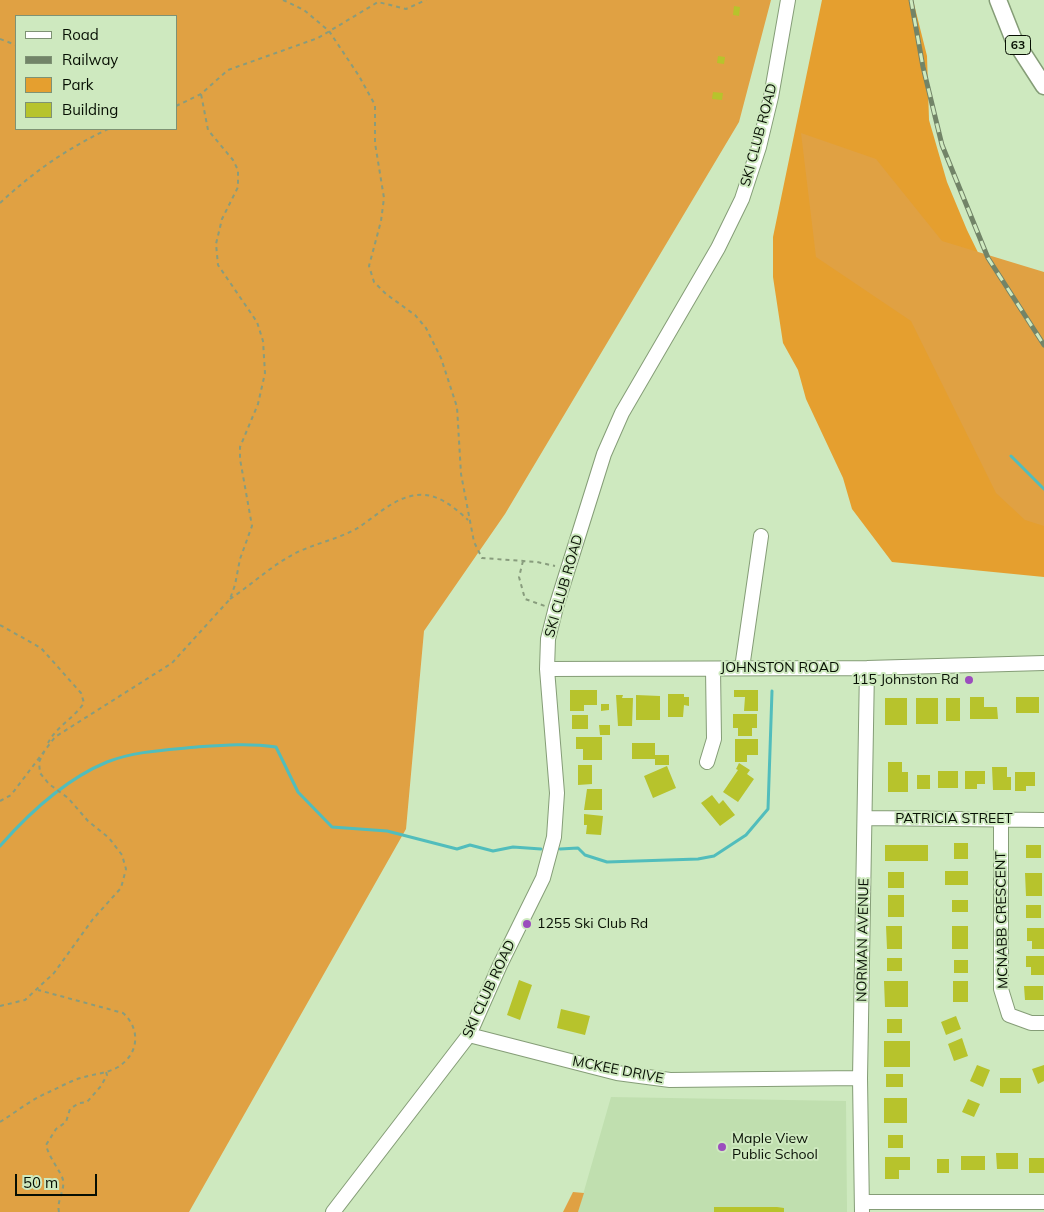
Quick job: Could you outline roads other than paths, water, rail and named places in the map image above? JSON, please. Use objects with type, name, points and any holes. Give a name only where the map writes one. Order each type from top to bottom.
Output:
[{"type":"main road","name":"63","points":[[998,0],[1013,38],[1044,86]]},
{"type":"street","name":"SKI CLUB ROAD","points":[[332,1212],[470,1035],[500,965],[543,878],[554,836],[557,793],[546,669],[548,639],[556,607],[604,454],[622,413],[718,248],[742,199],[759,147],[769,105],[788,0]]},
{"type":"street","points":[[742,668],[761,536]]},
{"type":"street","name":"JOHNSTON ROAD","points":[[546,669],[867,668],[1044,664]]},
{"type":"street","name":"NORMAN AVENUE","points":[[862,1207],[860,1078],[867,668]]},
{"type":"street","points":[[707,762],[714,739],[713,669]]},
{"type":"street","name":"PATRICIA STREET","points":[[865,818],[1044,820]]},
{"type":"street","name":"MCNABB CRESCENT","points":[[1002,819],[1001,989],[1010,1015],[1031,1022],[1044,1023]]},
{"type":"street","name":"MCKEE DRIVE","points":[[470,1035],[617,1072],[670,1080],[860,1078]]},
{"type":"street","points":[[862,1207],[1044,1202]]},
{"type":"waterway","points":[[1011,456],[1044,489]]},
{"type":"waterway","points":[[560,849],[578,848],[585,855],[607,862],[698,859],[714,856],[746,835],[768,809],[772,691]]},
{"type":"waterway","points":[[0,846],[23,821],[63,787],[107,762],[129,755],[151,752],[207,746],[246,745],[276,747],[298,792],[332,827],[387,831],[457,849],[470,845],[493,851],[513,847],[541,849]]},
{"type":"railway","points":[[911,0],[923,67],[942,145],[988,258],[1044,345]]},
{"type":"place","name":"115 Johnston Rd","points":[[969,680]]},
{"type":"place","name":"1255 Ski Club Rd","points":[[527,924]]},
{"type":"place","name":"Maple View Public School","points":[[722,1147]]}]
